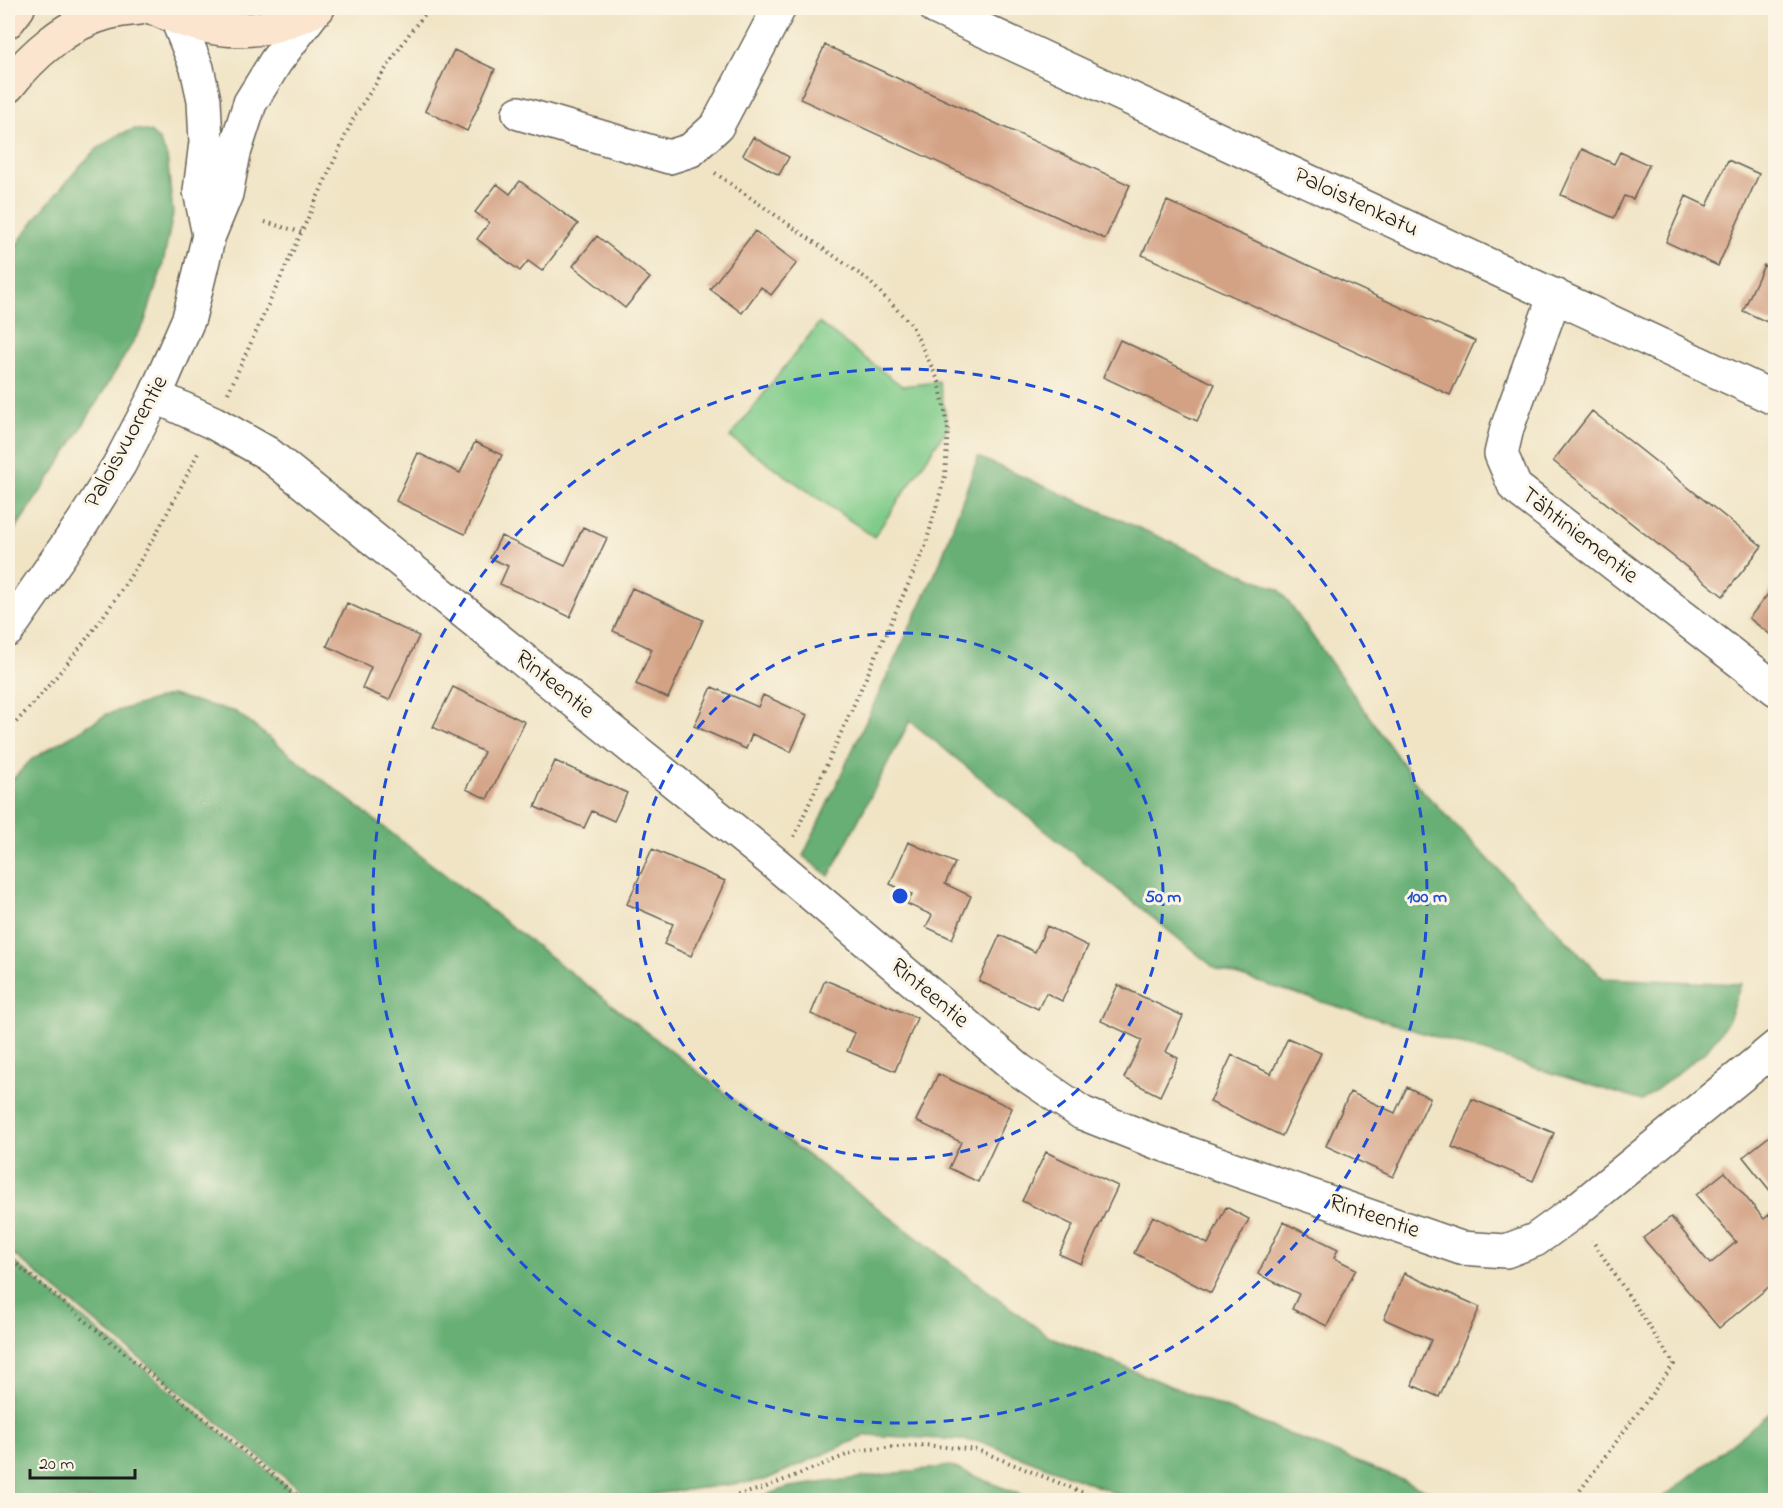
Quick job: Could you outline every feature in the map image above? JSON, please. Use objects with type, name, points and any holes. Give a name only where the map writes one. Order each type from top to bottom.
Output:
[{"type":"main road","points":[[8,21],[18,8]]},
{"type":"main road","points":[[8,86],[21,70],[54,40],[80,24],[106,13],[140,8]]},
{"type":"main road","points":[[165,13],[212,29],[253,31],[280,25],[316,9]]},
{"type":"street","points":[[519,113],[669,157],[691,150],[717,126],[779,8]]},
{"type":"street","name":"Paloistenkatu","points":[[936,8],[1776,399]]},
{"type":"street","name":"Paloisvuorentie","points":[[8,630],[83,522],[119,465],[155,396],[189,318],[209,235],[226,194],[234,153],[250,103],[276,61],[316,9]]},
{"type":"street","name":"Paloisvuorentie","points":[[165,13],[197,68],[204,100],[206,142],[200,191],[209,235]]},
{"type":"street","name":"Tähtiniementie","points":[[1556,296],[1507,428],[1501,454],[1515,487],[1776,689]]},
{"type":"street","name":"Rinteentie","points":[[155,396],[214,423],[267,453],[776,864],[1019,1070],[1082,1113],[1156,1142],[1461,1248],[1506,1251],[1535,1240],[1574,1212],[1776,1047]]},
{"type":"path","points":[[8,730],[48,688],[104,616],[151,543],[214,423],[355,115],[411,31],[430,8]]},
{"type":"path","points":[[691,150],[712,171],[867,279],[912,324],[939,382],[948,427],[945,476],[925,547],[798,831],[776,864]]},
{"type":"path","points":[[265,222],[301,232]]},
{"type":"path","points":[[1573,1500],[1674,1364],[1574,1212]]},
{"type":"path","points":[[8,1257],[303,1500]]},
{"type":"path","points":[[720,1500],[764,1488],[859,1450],[924,1445],[978,1450],[1101,1500]]},
{"type":"green space","points":[[135,129],[150,132],[159,140],[167,156],[173,214],[162,268],[144,324],[65,455],[8,540],[8,256],[40,213],[97,149],[118,135]]},
{"type":"green space","points":[[819,323],[902,386],[939,382],[948,427],[874,537],[730,437]]},
{"type":"green space","points":[[978,457],[1280,590],[1418,786],[1603,978],[1741,984],[1727,1023],[1706,1051],[1642,1101],[1216,969],[910,721],[829,876],[803,856],[939,565]]},
{"type":"green space","points":[[171,695],[236,712],[738,1103],[1048,1336],[1451,1500],[1133,1500],[979,1441],[867,1435],[765,1480],[620,1500],[312,1500],[8,1250],[8,784],[32,759],[107,714]]},
{"type":"green space","points":[[8,1257],[279,1480],[304,1500],[8,1500]]},
{"type":"green space","points":[[1775,1409],[1775,1500],[1660,1500]]},
{"type":"green space","points":[[950,1466],[1033,1500],[751,1500],[790,1487]]},
{"type":"building","points":[[825,45],[1130,185],[1105,239],[800,99]]},
{"type":"building","points":[[454,50],[495,69],[467,131],[425,111]]},
{"type":"building","points":[[753,137],[789,157],[779,175],[743,155]]},
{"type":"building","points":[[1582,149],[1614,164],[1620,152],[1649,165],[1633,199],[1624,196],[1614,218],[1561,195]]},
{"type":"building","points":[[1728,160],[1759,174],[1718,266],[1666,242],[1686,196],[1707,206]]},
{"type":"building","points":[[520,181],[578,224],[542,271],[528,261],[520,271],[477,239],[489,223],[475,212],[497,184],[510,194]]},
{"type":"building","points":[[1167,201],[1475,341],[1450,395],[1142,255]]},
{"type":"building","points":[[755,231],[797,263],[771,295],[761,287],[742,313],[710,289]]},
{"type":"building","points":[[597,236],[650,278],[625,308],[573,266]]},
{"type":"building","points":[[1764,265],[1776,270],[1776,326],[1743,311]]},
{"type":"building","points":[[1120,340],[1215,384],[1197,421],[1103,377]]},
{"type":"building","points":[[1592,411],[1762,546],[1723,596],[1553,461]]},
{"type":"building","points":[[475,442],[502,455],[465,534],[396,501],[418,453],[460,473]]},
{"type":"building","points":[[583,527],[607,538],[570,617],[500,584],[508,566],[490,558],[501,536],[565,566]]},
{"type":"building","points":[[1776,584],[1776,639],[1749,618]]},
{"type":"building","points":[[632,588],[703,620],[668,698],[636,684],[652,649],[613,631]]},
{"type":"building","points":[[347,603],[419,636],[389,700],[362,688],[371,667],[327,646]]},
{"type":"building","points":[[453,687],[525,722],[487,799],[466,789],[484,752],[433,727]]},
{"type":"building","points":[[712,687],[758,707],[763,695],[807,715],[791,752],[752,734],[746,749],[694,726]]},
{"type":"building","points":[[555,761],[627,793],[614,821],[592,811],[584,828],[535,807]]},
{"type":"building","points":[[908,842],[955,863],[945,884],[971,896],[952,939],[926,927],[932,915],[907,904],[912,894],[890,884]]},
{"type":"building","points":[[652,849],[725,881],[691,956],[664,944],[673,924],[627,904]]},
{"type":"building","points":[[1047,926],[1088,946],[1062,1001],[1046,993],[1038,1009],[979,981],[1000,935],[1035,952]]},
{"type":"building","points":[[825,980],[917,1018],[895,1071],[847,1051],[855,1033],[811,1014]]},
{"type":"building","points":[[1118,985],[1183,1016],[1166,1052],[1178,1058],[1160,1096],[1124,1078],[1142,1040],[1101,1021]]},
{"type":"building","points":[[1288,1038],[1321,1053],[1282,1136],[1210,1102],[1232,1055],[1271,1074]]},
{"type":"building","points":[[938,1074],[1012,1108],[978,1182],[949,1168],[961,1142],[916,1121]]},
{"type":"building","points":[[1407,1087],[1430,1098],[1393,1177],[1326,1146],[1350,1092],[1395,1113]]},
{"type":"building","points":[[1472,1099],[1554,1133],[1533,1181],[1452,1147]]},
{"type":"building","points":[[1771,1135],[1776,1141],[1776,1198],[1743,1157]]},
{"type":"building","points":[[1046,1152],[1118,1186],[1081,1264],[1059,1254],[1073,1225],[1022,1201]]},
{"type":"building","points":[[1725,1172],[1764,1219],[1776,1209],[1776,1281],[1719,1328],[1643,1238],[1671,1217],[1710,1264],[1736,1242],[1696,1195]]},
{"type":"building","points":[[1226,1207],[1249,1219],[1211,1293],[1134,1253],[1153,1216],[1208,1244]]},
{"type":"building","points":[[1283,1222],[1338,1249],[1334,1258],[1356,1269],[1327,1326],[1292,1309],[1299,1294],[1258,1274]]},
{"type":"building","points":[[1404,1273],[1480,1307],[1439,1397],[1412,1385],[1431,1340],[1384,1319]]}]
